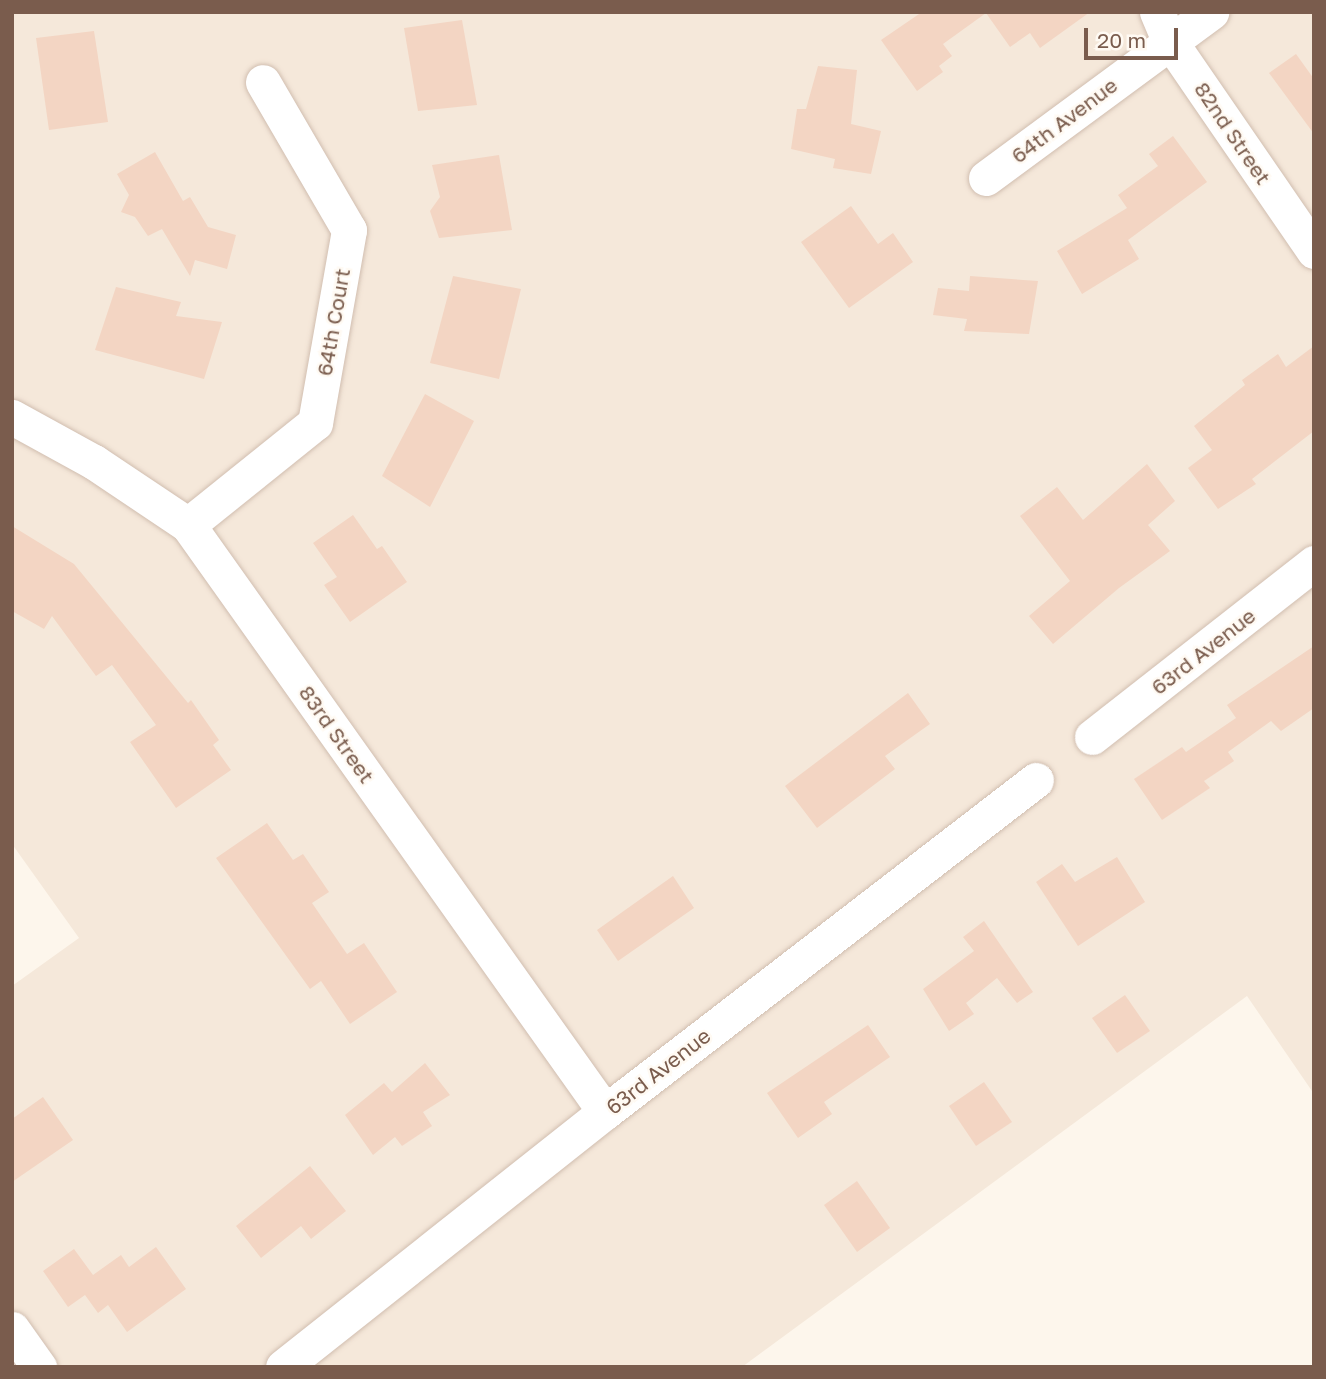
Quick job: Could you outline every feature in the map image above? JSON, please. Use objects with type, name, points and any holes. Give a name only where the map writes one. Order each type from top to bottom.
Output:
[{"type":"street","name":"64th Avenue","points":[[986,178],[1163,26],[1211,12]]},
{"type":"street","name":"82nd Street","points":[[1163,26],[1314,251]]},
{"type":"street","name":"64th Court","points":[[188,524],[314,423],[349,230],[263,82]]},
{"type":"street","name":"83rd Street","points":[[12,417],[94,462],[188,524],[605,1112]]},
{"type":"street","name":"63rd Avenue","points":[[1092,737],[1314,563]]},
{"type":"street","name":"63rd Avenue","points":[[283,1367],[605,1112],[1037,780]]},
{"type":"street","points":[[12,1329],[39,1367]]},
{"type":"shaded area","points":[[12,12],[1314,12],[1314,1094],[1247,996],[742,1367],[12,1367],[12,986],[79,938],[12,844]]},
{"type":"building","points":[[922,12],[1090,12],[1040,48],[1030,33],[1010,47],[986,13],[943,44],[952,56],[939,66],[943,72],[917,91],[881,40]]},
{"type":"building","points":[[462,20],[477,105],[418,111],[404,28]]},
{"type":"building","points":[[94,31],[108,122],[49,130],[36,38]]},
{"type":"building","points":[[1296,54],[1314,79],[1314,134],[1269,73]]},
{"type":"building","points":[[818,66],[857,70],[851,124],[881,131],[871,174],[833,168],[835,159],[791,149],[797,109],[806,109]]},
{"type":"building","points":[[1173,136],[1207,182],[1128,240],[1139,259],[1082,294],[1057,251],[1127,208],[1118,195],[1158,166],[1149,154]]},
{"type":"building","points":[[155,152],[183,201],[190,197],[208,227],[236,235],[227,269],[195,260],[190,276],[162,229],[148,236],[135,217],[121,212],[129,195],[117,174]]},
{"type":"building","points":[[499,155],[512,230],[439,238],[430,211],[440,197],[432,165]]},
{"type":"building","points":[[851,206],[878,244],[893,233],[913,262],[849,308],[801,242]]},
{"type":"building","points":[[453,276],[521,289],[499,379],[430,363]]},
{"type":"building","points":[[970,276],[1038,281],[1029,334],[964,331],[967,319],[933,315],[938,288],[969,291]]},
{"type":"building","points":[[116,287],[181,302],[176,316],[222,322],[204,379],[95,350]]},
{"type":"building","points":[[1314,346],[1314,431],[1252,479],[1256,484],[1218,509],[1188,468],[1212,450],[1194,426],[1245,385],[1242,380],[1278,354],[1286,367]]},
{"type":"building","points":[[425,394],[474,421],[430,507],[382,476]]},
{"type":"building","points":[[1147,464],[1175,501],[1148,525],[1170,551],[1119,588],[1053,644],[1029,616],[1070,581],[1020,516],[1057,487],[1083,520]]},
{"type":"building","points":[[353,515],[377,549],[382,546],[407,582],[350,622],[324,585],[337,577],[313,543]]},
{"type":"building","points":[[12,526],[74,564],[188,703],[191,700],[219,740],[213,745],[231,770],[176,808],[130,742],[156,725],[112,665],[96,676],[52,616],[44,629],[12,611]]},
{"type":"building","points":[[1314,646],[1314,708],[1281,731],[1271,721],[1228,752],[1234,761],[1204,781],[1210,788],[1162,820],[1134,779],[1182,747],[1186,752],[1236,718],[1227,705]]},
{"type":"building","points":[[908,693],[930,724],[885,756],[895,769],[817,828],[785,786]]},
{"type":"building","points":[[267,823],[293,860],[303,854],[329,892],[312,903],[347,954],[364,943],[397,992],[350,1024],[321,981],[310,989],[216,858]]},
{"type":"building","points":[[1117,857],[1145,902],[1078,946],[1036,882],[1062,864],[1075,882]]},
{"type":"building","points":[[673,876],[694,908],[618,961],[597,930]]},
{"type":"building","points":[[984,921],[1033,992],[1017,1003],[997,978],[966,1003],[974,1014],[949,1031],[923,989],[974,951],[963,937]]},
{"type":"building","points":[[1125,995],[1150,1031],[1117,1053],[1092,1018]]},
{"type":"building","points":[[868,1025],[890,1057],[824,1102],[832,1114],[798,1138],[767,1093]]},
{"type":"building","points":[[425,1063],[450,1095],[423,1112],[432,1126],[402,1146],[395,1137],[373,1155],[345,1115],[384,1083],[392,1092]]},
{"type":"building","points":[[984,1082],[1012,1122],[976,1146],[949,1106]]},
{"type":"building","points":[[43,1097],[73,1140],[12,1182],[12,1119]]},
{"type":"building","points":[[310,1166],[346,1211],[311,1239],[301,1226],[261,1258],[236,1226]]},
{"type":"building","points":[[857,1181],[890,1228],[857,1252],[824,1205]]},
{"type":"building","points":[[156,1247],[186,1289],[127,1332],[108,1305],[98,1313],[85,1295],[68,1307],[43,1271],[74,1249],[93,1275],[121,1255],[129,1267]]}]
